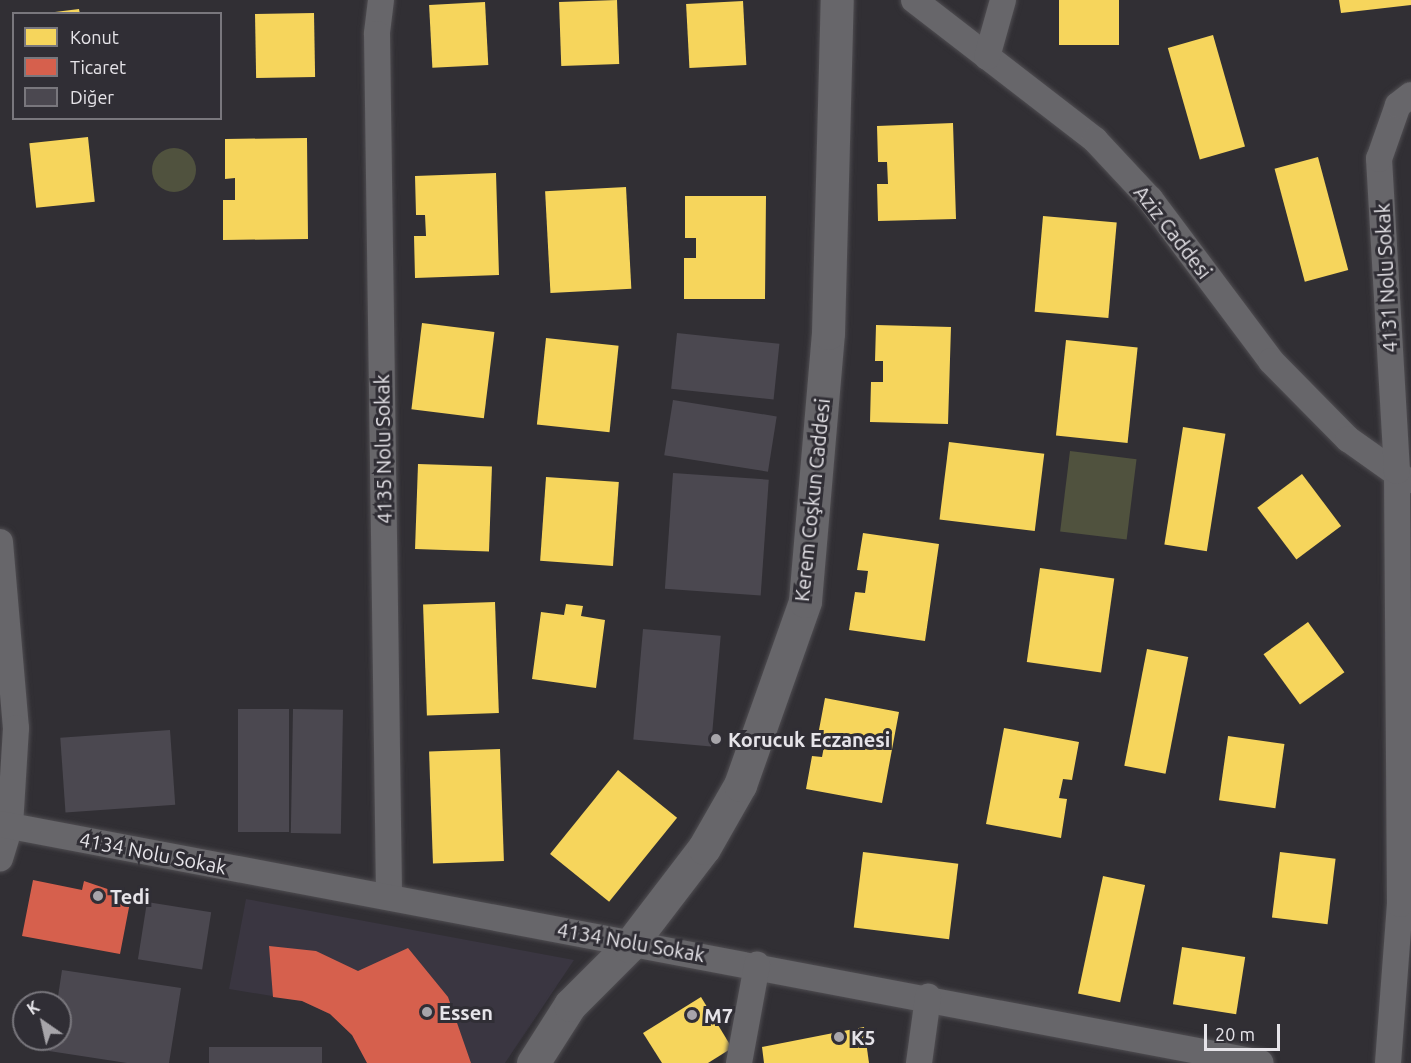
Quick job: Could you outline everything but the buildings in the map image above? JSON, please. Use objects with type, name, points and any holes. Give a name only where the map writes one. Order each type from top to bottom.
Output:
[{"type":"street","name":"4135 Nolu Sokak","points":[[381,0],[376,34],[389,897]]},
{"type":"street","name":"Kerem Coşkun Caddesi","points":[[532,1063],[570,1005],[629,946],[704,848],[740,785],[805,601],[828,333],[837,0]]},
{"type":"street","name":"Aziz Caddesi","points":[[914,0],[1095,140],[1150,199],[1271,361],[1348,439],[1404,478]]},
{"type":"street","points":[[987,57],[1004,0]]},
{"type":"street","name":"4131 Nolu Sokak","points":[[1388,1063],[1400,904],[1404,478],[1379,159],[1407,103]]},
{"type":"street","points":[[0,542],[16,728],[0,859]]},
{"type":"street","name":"4134 Nolu Sokak","points":[[5,825],[389,897],[629,946],[757,965],[928,997],[1261,1063]]},
{"type":"street","points":[[739,1063],[757,965]]},
{"type":"street","points":[[919,1063],[928,997]]},
{"type":"shaded area","points":[[246,899],[574,960],[505,1063],[367,1063],[352,1035],[330,1014],[302,1001],[229,989]]},
{"type":"green space","points":[[174,148],[189,155],[196,170],[189,185],[174,192],[159,185],[152,170],[159,155]]},
{"type":"green space","points":[[1070,451],[1137,459],[1127,540],[1060,531]]},
{"type":"place","name":"Korucuk Eczanesi","points":[[716,739]]},
{"type":"place","name":"Tedi","points":[[98,896]]},
{"type":"place","name":"Essen","points":[[427,1012]]},
{"type":"place","name":"M7","points":[[692,1015]]},
{"type":"place","name":"K5","points":[[839,1037]]}]
